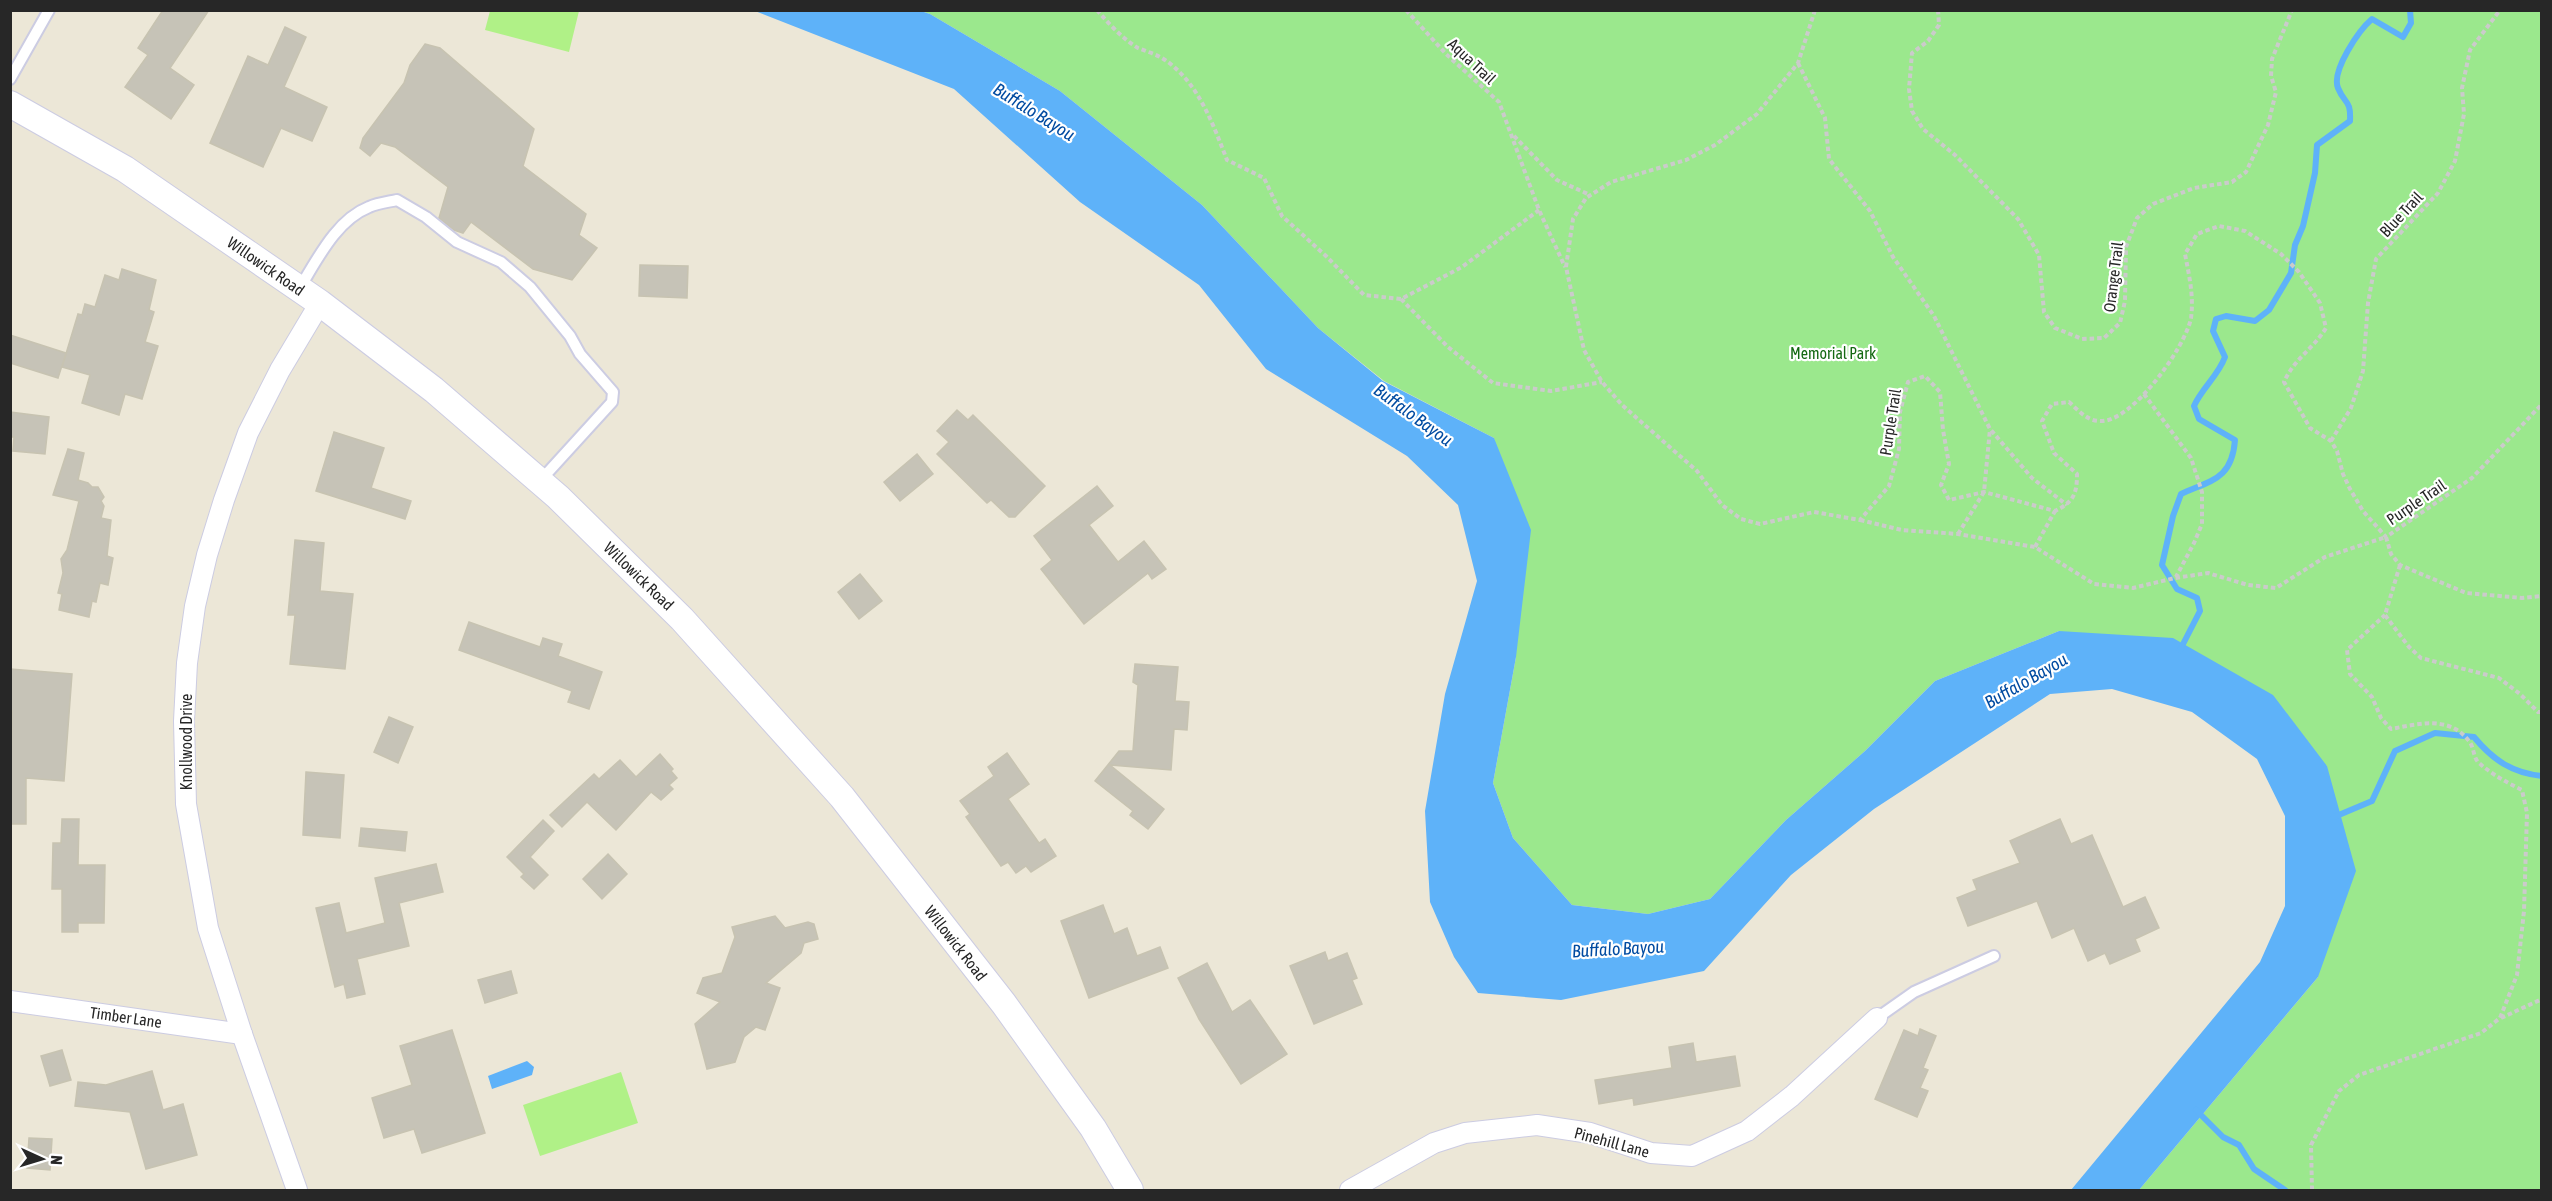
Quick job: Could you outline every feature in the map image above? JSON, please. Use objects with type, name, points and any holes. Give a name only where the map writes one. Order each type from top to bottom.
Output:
[{"type":"street","name":"Willowick Road","points":[[10,104],[125,169],[320,303],[434,390],[540,482],[682,619],[842,797],[1004,1004],[1092,1128],[1130,1191]]},
{"type":"street","name":"Knollwood Drive","points":[[297,1191],[208,928],[186,804],[184,720],[195,606],[207,555],[248,434],[280,370],[320,303]]},
{"type":"street","name":"Timber Lane","points":[[10,1000],[242,1034]]},
{"type":"street","name":"Pinehill Lane","points":[[1350,1191],[1434,1143],[1465,1133],[1538,1125],[1590,1133],[1651,1154],[1692,1156],[1747,1131],[1792,1096],[1877,1018]]},
{"type":"lane","points":[[10,79],[49,10]]},
{"type":"lane","points":[[299,289],[327,244],[346,222],[368,207],[397,200],[426,217],[457,242],[501,262],[530,286],[570,336],[580,354],[613,392],[612,402],[540,482]]},
{"type":"lane","points":[[1877,1018],[1914,992],[1994,956]]},
{"type":"path","points":[[1097,10],[1110,25],[1136,46],[1166,61],[1189,82],[1211,119],[1227,160],[1264,178],[1282,216],[1364,295],[1401,299],[1462,267],[1539,210]]},
{"type":"path","name":"Aqua Trail","points":[[1406,10],[1446,54],[1499,102],[1539,210],[1566,267]]},
{"type":"path","points":[[1815,10],[1798,63],[1757,114],[1714,145],[1686,160],[1611,182],[1586,198],[1572,219],[1566,267],[1584,350],[1602,382],[1622,405],[1697,471],[1722,506],[1741,519],[1760,524],[1814,512],[1902,530],[1958,534],[2035,547],[2094,584],[2133,588],[2208,573],[2248,585],[2276,588],[2325,557],[2386,537],[2391,554],[2400,565],[2466,593],[2522,598],[2541,596]]},
{"type":"path","name":"Orange Trail","points":[[1938,10],[1940,25],[1928,41],[1912,53],[1909,88],[1912,111],[1923,129],[1955,155],[2018,219],[2039,255],[2044,312],[2055,328],[2082,339],[2104,338],[2120,323],[2125,301],[2126,247],[2137,218],[2153,204],[2194,188],[2232,182],[2246,172],[2268,125],[2276,92],[2271,76],[2272,59],[2292,10]]},
{"type":"path","name":"Blue Trail","points":[[2331,441],[2351,408],[2363,371],[2368,303],[2376,259],[2438,193],[2455,161],[2464,114],[2462,88],[2470,50],[2500,10]]},
{"type":"path","points":[[1798,63],[1825,118],[1830,159],[1870,211],[1893,257],[1934,316],[1990,429],[2032,478],[2067,505]]},
{"type":"path","name":"Aqua Trail","points":[[1512,135],[1557,180],[1590,195]]},
{"type":"path","points":[[2035,547],[2055,511],[2067,505],[2077,490],[2077,474],[2054,453],[2042,421],[2052,404],[2069,402],[2087,418],[2100,422],[2112,418],[2144,394],[2162,375],[2190,320],[2192,292],[2185,254],[2197,234],[2219,226],[2245,231],[2281,254],[2299,272],[2320,303],[2326,328],[2316,344],[2292,366],[2284,382],[2310,428],[2331,441]]},
{"type":"path","points":[[1401,299],[1448,347],[1493,383],[1551,391],[1602,382]]},
{"type":"path","name":"Purple Trail","points":[[1860,520],[1889,486],[1899,449],[1900,412],[1908,382],[1925,376],[1940,392],[1949,464],[1941,485],[1949,500],[1984,492],[2055,511]]},
{"type":"path","points":[[2144,394],[2192,458],[2202,492],[2202,524],[2175,578]]},
{"type":"path","name":"Purple Trail","points":[[2331,441],[2337,451],[2343,474],[2363,511],[2386,537],[2472,478],[2541,404]]},
{"type":"path","points":[[1958,534],[1984,492],[1990,429]]},
{"type":"path","points":[[2400,565],[2385,615],[2347,650],[2350,674],[2372,697],[2381,718],[2391,729],[2433,722],[2454,728],[2470,741],[2476,760],[2496,777],[2522,790],[2527,813],[2524,911],[2517,975],[2500,1018]]},
{"type":"path","points":[[2385,615],[2409,647],[2421,658],[2499,678],[2538,712],[2541,712]]},
{"type":"path","points":[[2312,1191],[2311,1144],[2339,1091],[2359,1075],[2481,1033],[2500,1018],[2541,999]]},
{"type":"green space","points":[[490,10],[579,11],[569,52],[485,30]]},
{"type":"green space","name":"Memorial Park","points":[[921,11],[2541,11],[2541,1190],[2139,1190],[2318,977],[2327,766],[2059,631],[1935,681],[1865,751],[1786,820],[1710,899],[1648,914],[1572,905],[1513,838],[1493,783],[1516,657],[1494,438],[1384,381],[1318,328],[1202,205],[1060,91],[930,14]]},
{"type":"green space","points":[[621,1072],[638,1123],[540,1156],[523,1105]]},
{"type":"water","name":"Buffalo Bayou","points":[[755,11],[921,11],[930,14],[1060,91],[1202,205],[1318,328],[1383,381],[1494,438],[1531,530],[1516,657],[1493,783],[1513,838],[1572,905],[1648,914],[1710,899],[1786,820],[1865,751],[1935,681],[2059,631],[2173,638],[2273,695],[2327,766],[2356,871],[2318,977],[2139,1190],[2071,1190],[2260,962],[2285,906],[2285,816],[2257,759],[2192,712],[2112,689],[2050,694],[1874,809],[1791,875],[1704,971],[1561,1000],[1478,993],[1454,957],[1430,902],[1425,811],[1445,694],[1477,581],[1458,505],[1407,456],[1266,369],[1199,285],[1080,202],[954,89]]},
{"type":"water","points":[[527,1061],[534,1067],[532,1075],[492,1089],[488,1076]]},
{"type":"building","points":[[163,10],[209,10],[170,68],[194,85],[171,119],[125,87],[148,55],[138,48]]},
{"type":"building","points":[[285,27],[306,37],[284,87],[327,107],[312,141],[281,128],[263,167],[210,143],[248,56],[268,65]]},
{"type":"building","points":[[425,44],[440,48],[534,129],[523,166],[586,214],[579,235],[597,248],[572,280],[533,269],[471,222],[463,233],[454,230],[439,218],[448,187],[395,147],[381,143],[370,156],[360,148],[363,138],[404,83],[410,65]]},
{"type":"building","points":[[640,265],[688,266],[687,298],[639,296]]},
{"type":"building","points":[[122,269],[156,280],[149,310],[154,312],[145,342],[158,346],[142,399],[125,394],[119,415],[82,403],[90,375],[62,367],[78,314],[82,315],[85,304],[95,307],[105,275],[119,280]]},
{"type":"building","points":[[10,335],[66,353],[58,378],[10,363]]},
{"type":"building","points":[[957,410],[968,420],[973,415],[1045,486],[1015,517],[1009,517],[991,500],[987,503],[937,454],[949,442],[937,431]]},
{"type":"building","points":[[10,412],[49,417],[45,454],[13,451],[14,437],[10,437]]},
{"type":"building","points":[[334,432],[384,448],[371,488],[411,501],[405,519],[316,491]]},
{"type":"building","points":[[68,449],[84,453],[78,480],[92,487],[98,487],[104,497],[101,501],[104,506],[101,518],[111,520],[107,556],[113,558],[108,585],[100,583],[96,602],[92,601],[89,617],[59,610],[62,594],[58,593],[63,573],[61,559],[67,550],[79,501],[53,495]]},
{"type":"building","points":[[917,454],[933,474],[900,501],[884,482]]},
{"type":"building","points":[[1097,486],[1113,506],[1089,525],[1118,562],[1144,541],[1166,569],[1152,579],[1148,573],[1084,624],[1041,569],[1052,560],[1034,536]]},
{"type":"building","points":[[295,540],[324,543],[320,591],[353,594],[345,669],[290,664],[295,615],[288,615]]},
{"type":"building","points":[[860,574],[882,601],[859,619],[838,592]]},
{"type":"building","points":[[469,622],[540,647],[543,638],[562,644],[558,656],[602,672],[589,709],[568,702],[572,691],[459,650]]},
{"type":"building","points":[[1135,664],[1178,667],[1175,701],[1189,702],[1187,730],[1174,729],[1171,770],[1110,765],[1164,809],[1148,829],[1130,815],[1133,811],[1095,781],[1119,751],[1133,751],[1138,685],[1133,682]]},
{"type":"building","points":[[10,669],[72,674],[64,781],[26,778],[26,824],[10,824],[12,711],[10,710]]},
{"type":"building","points":[[389,717],[413,727],[398,763],[374,752]]},
{"type":"building","points":[[1007,753],[1029,784],[1008,799],[1039,843],[1045,839],[1056,856],[1031,872],[1026,866],[1016,873],[1008,862],[1001,866],[966,817],[970,814],[960,801],[994,776],[988,767]]},
{"type":"building","points":[[660,754],[673,769],[671,771],[677,778],[669,785],[673,789],[661,800],[651,792],[616,830],[587,802],[562,827],[550,815],[594,774],[599,779],[620,760],[636,777]]},
{"type":"building","points":[[306,772],[344,775],[340,838],[303,835]]},
{"type":"building","points":[[62,819],[79,819],[78,865],[105,865],[104,923],[78,923],[78,932],[62,932],[62,889],[52,889],[53,843],[61,843]]},
{"type":"building","points":[[2060,819],[2071,844],[2092,835],[2123,907],[2145,897],[2159,928],[2135,939],[2140,951],[2110,964],[2105,953],[2088,961],[2074,928],[2052,938],[2037,901],[1968,926],[1957,898],[1977,890],[1973,880],[2020,863],[2010,841]]},
{"type":"building","points":[[543,820],[554,831],[530,857],[548,875],[534,889],[521,877],[524,874],[507,857]]},
{"type":"building","points":[[361,828],[407,832],[405,851],[359,846]]},
{"type":"building","points":[[608,854],[627,874],[602,899],[583,879]]},
{"type":"building","points":[[436,864],[443,892],[399,903],[409,946],[357,959],[365,994],[347,998],[344,984],[335,987],[316,908],[339,903],[346,933],[385,923],[375,878]]},
{"type":"building","points":[[1103,905],[1114,934],[1127,928],[1137,956],[1160,947],[1168,968],[1089,998],[1061,921]]},
{"type":"building","points":[[775,916],[785,928],[808,922],[814,924],[818,939],[804,943],[801,953],[766,983],[780,988],[765,1030],[756,1027],[744,1037],[735,1062],[707,1069],[695,1024],[720,1002],[697,993],[703,978],[722,973],[735,937],[732,927]]},
{"type":"building","points":[[1325,952],[1328,961],[1347,953],[1357,978],[1352,980],[1362,1004],[1314,1024],[1290,966]]},
{"type":"building","points":[[1207,963],[1232,1012],[1250,1000],[1287,1054],[1241,1084],[1199,1019],[1178,978]]},
{"type":"building","points":[[511,971],[517,993],[485,1003],[478,980]]},
{"type":"building","points":[[1920,1029],[1936,1036],[1923,1068],[1928,1070],[1920,1088],[1928,1091],[1917,1117],[1875,1099],[1904,1030],[1918,1036]]},
{"type":"building","points":[[452,1030],[485,1133],[422,1153],[414,1129],[384,1138],[372,1098],[412,1085],[400,1046]]},
{"type":"building","points":[[1693,1043],[1696,1062],[1735,1056],[1740,1086],[1634,1105],[1633,1098],[1599,1104],[1595,1080],[1672,1068],[1669,1047]]},
{"type":"building","points":[[62,1050],[71,1080],[50,1086],[41,1056]]},
{"type":"building","points":[[152,1071],[163,1110],[183,1104],[197,1155],[146,1169],[130,1112],[75,1106],[78,1082],[106,1085]]},
{"type":"building","points":[[29,1138],[52,1139],[50,1170],[27,1168]]},
{"type":"waterway","points":[[2180,650],[2200,611],[2197,598],[2177,589],[2162,565],[2173,516],[2181,494],[2211,481],[2225,471],[2230,463],[2235,440],[2199,419],[2194,406],[2225,357],[2213,331],[2216,319],[2226,316],[2255,321],[2269,310],[2291,273],[2295,245],[2303,226],[2315,173],[2317,145],[2350,121],[2348,105],[2338,88],[2337,81],[2342,62],[2360,32],[2372,19],[2403,37],[2411,23],[2410,10]]},
{"type":"waterway","points":[[2334,817],[2372,801],[2395,751],[2435,733],[2474,737],[2504,764],[2521,772],[2542,776]]},
{"type":"waterway","points":[[2196,1110],[2223,1137],[2239,1145],[2254,1169],[2285,1190]]}]
